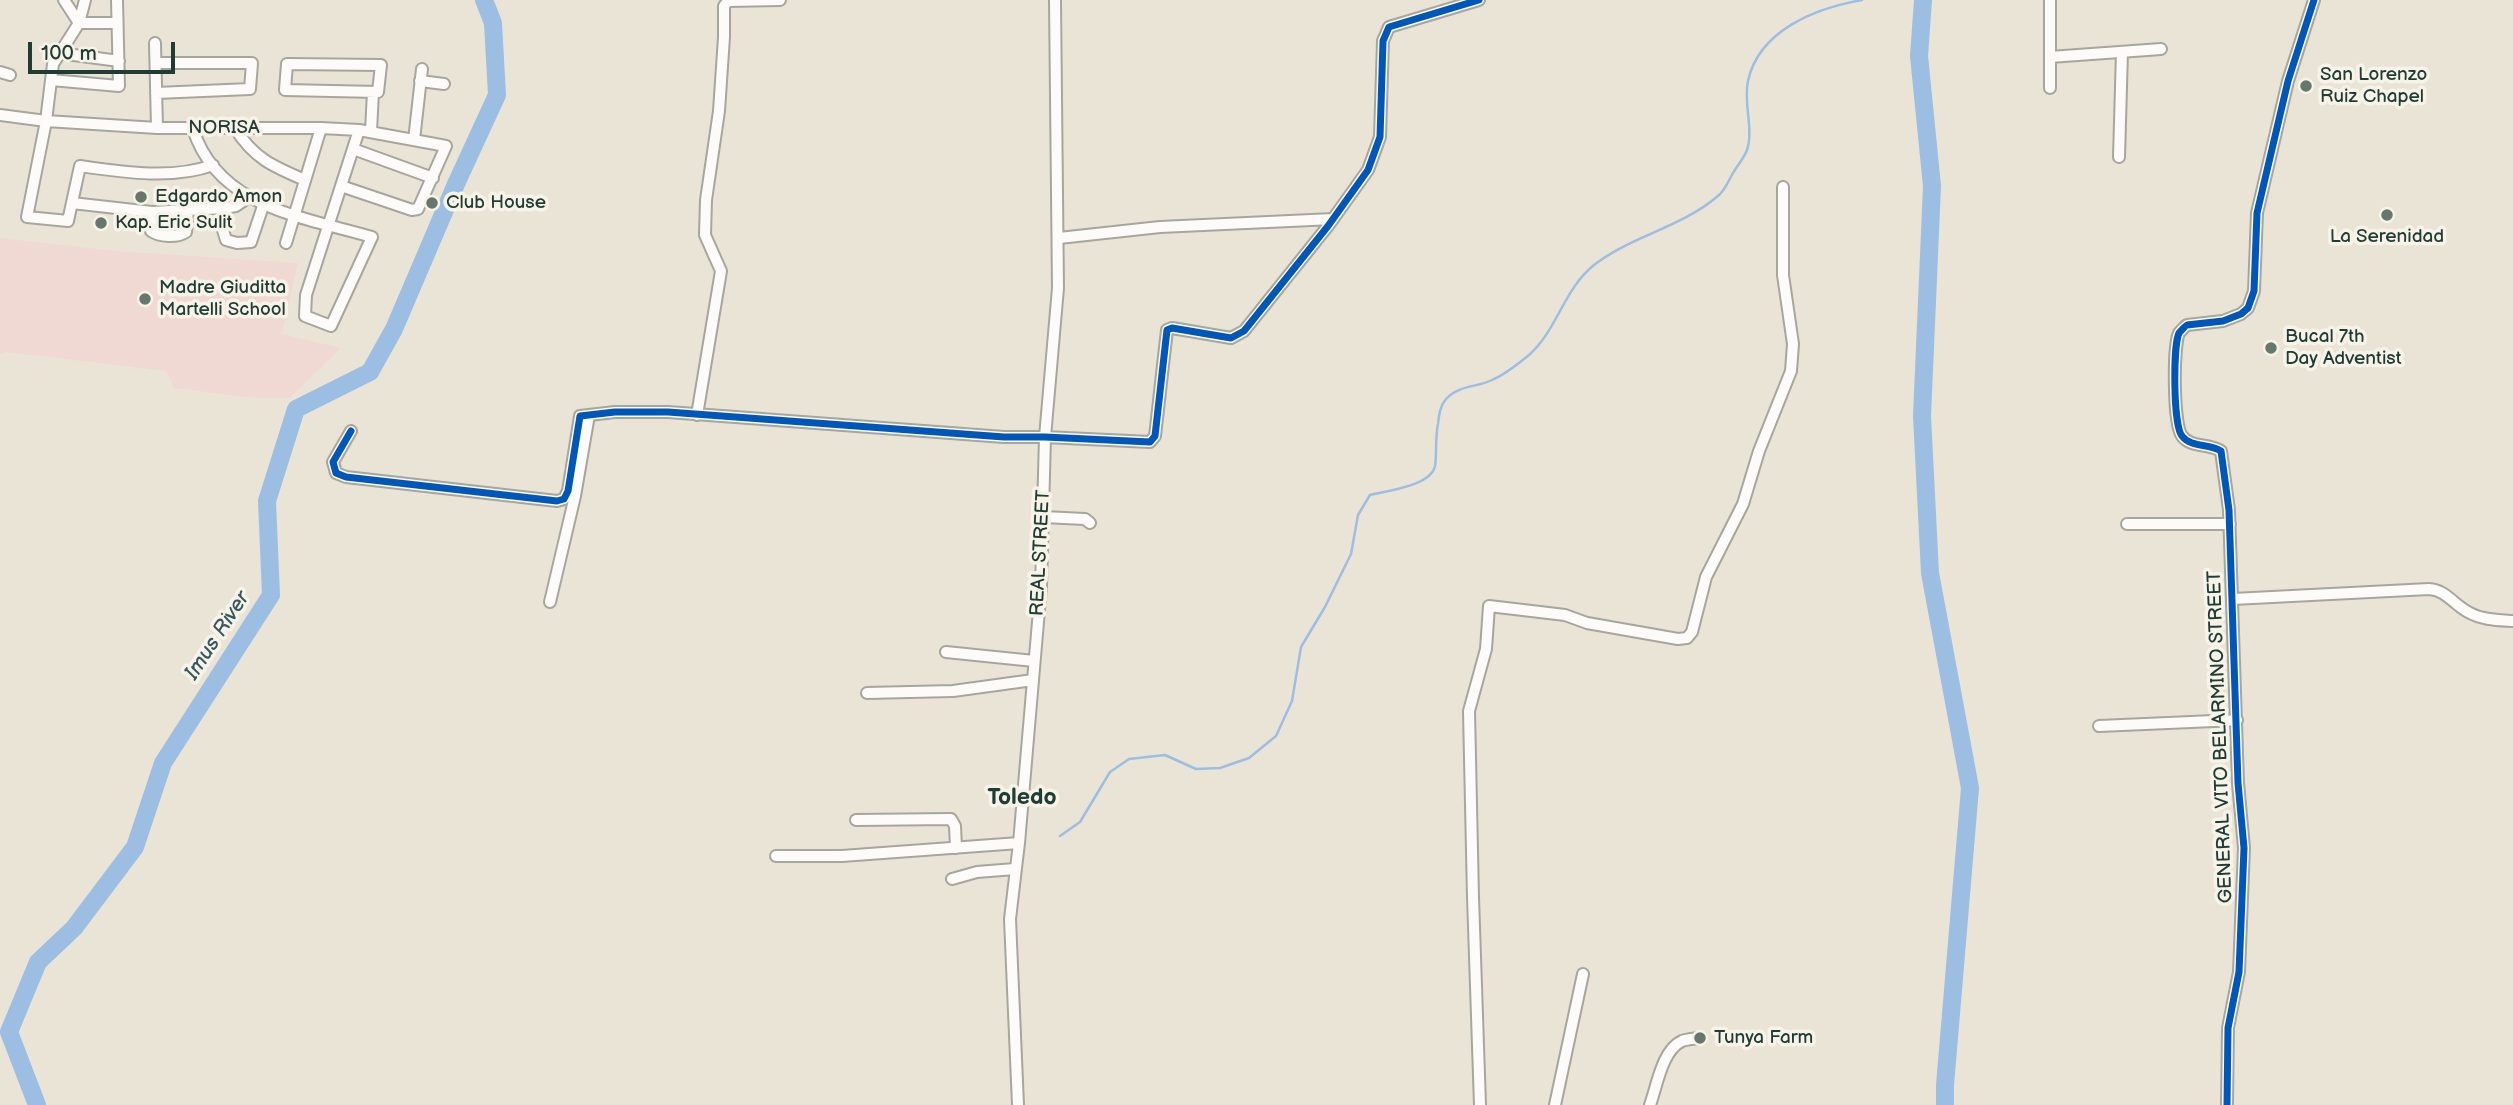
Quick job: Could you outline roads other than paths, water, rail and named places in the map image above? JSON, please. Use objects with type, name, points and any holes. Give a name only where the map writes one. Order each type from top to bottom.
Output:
[{"type":"street","points":[[64,0],[79,23]]},
{"type":"street","points":[[85,0],[79,23],[53,64],[46,121],[27,217],[68,221],[80,166],[170,172],[197,170],[213,165]]},
{"type":"street","points":[[51,80],[119,86],[117,0]]},
{"type":"street","points":[[697,415],[721,271],[705,235],[706,200],[719,111],[724,6],[728,1],[779,0]]},
{"type":"street","name":"REAL STREET","points":[[1018,1105],[1010,919],[1033,681],[1045,437],[1057,310],[1059,238],[1055,0]]},
{"type":"street","points":[[351,431],[333,462],[336,473],[346,477],[557,501],[564,499],[568,491],[580,416],[615,412],[697,415],[1004,437],[1153,440],[1167,330],[1172,328],[1231,338],[1244,331],[1333,219],[1368,170],[1380,137],[1383,41],[1389,27],[1479,0]]},
{"type":"street","points":[[2050,0],[2050,88]]},
{"type":"street","name":"GENERAL VITO BELARMINO STREET","points":[[2227,1105],[2228,1028],[2239,972],[2244,849],[2238,783],[2230,524],[2221,452],[2212,446],[2194,445],[2181,435],[2177,422],[2176,349],[2180,332],[2187,325],[2223,321],[2248,308],[2253,291],[2257,213],[2288,81],[2314,0]]},
{"type":"street","points":[[79,23],[117,23]]},
{"type":"street","points":[[155,43],[157,128]]},
{"type":"street","points":[[2050,57],[2161,49]]},
{"type":"street","points":[[2119,157],[2122,52]]},
{"type":"street","points":[[59,53],[119,61]]},
{"type":"street","points":[[156,63],[252,63],[250,89],[156,93]]},
{"type":"street","points":[[288,64],[381,65],[378,92],[373,92],[285,90],[288,64]]},
{"type":"street","points":[[414,140],[422,69]]},
{"type":"street","points":[[420,81],[443,84]]},
{"type":"street","points":[[193,129],[201,148],[213,165],[263,206],[294,216],[328,224],[372,237],[331,326],[305,316],[306,295],[328,224],[353,149],[365,131],[373,92]]},
{"type":"street","name":"NORISA","points":[[0,116],[157,128],[321,128],[365,131],[446,146],[433,178]]},
{"type":"street","points":[[235,128],[245,146],[259,157],[279,170],[305,180]]},
{"type":"street","points":[[286,243],[321,128]]},
{"type":"street","points":[[341,187],[412,210],[418,209],[433,178],[353,149]]},
{"type":"street","points":[[1480,1105],[1469,711],[1486,649],[1489,606],[1565,614],[1587,623],[1678,639],[1688,638],[1692,632],[1706,578],[1743,504],[1759,452],[1791,371],[1793,344],[1783,275],[1783,187]]},
{"type":"street","points":[[72,203],[152,212],[224,208],[249,197]]},
{"type":"street","points":[[224,208],[222,227],[226,240],[237,243],[251,242],[263,206]]},
{"type":"street","points":[[152,212],[150,231],[156,235],[181,235],[186,232],[188,210]]},
{"type":"street","points":[[1059,238],[1160,227],[1333,219]]},
{"type":"street","points":[[550,602],[575,496],[589,415]]},
{"type":"street","points":[[1043,517],[1085,519],[1090,523]]},
{"type":"street","points":[[2127,524],[2230,524]]},
{"type":"street","points":[[2233,599],[2438,589],[2469,613],[2489,620],[2513,621]]},
{"type":"street","points":[[946,652],[1034,662]]},
{"type":"street","points":[[867,694],[926,693],[1033,681]]},
{"type":"street","points":[[2099,726],[2237,720]]},
{"type":"street","points":[[856,820],[951,819],[955,826],[956,848]]},
{"type":"street","points":[[776,856],[842,856],[1019,843]]},
{"type":"street","points":[[952,879],[977,872],[1015,869]]},
{"type":"street","points":[[1555,1105],[1583,974]]},
{"type":"street","points":[[1650,1105],[1673,1047],[1683,1040],[1699,1038]]},
{"type":"waterway","name":"Imus River","points":[[37,1105],[9,1032],[38,962],[74,928],[135,847],[163,763],[271,595],[267,501],[296,409],[370,372],[394,329],[497,95],[493,23],[484,0]]},
{"type":"waterway","points":[[1060,836],[1080,822],[1110,772],[1129,759],[1165,755],[1196,769],[1220,768],[1249,758],[1276,736],[1292,701],[1301,647],[1325,607],[1351,554],[1358,515],[1370,495],[1417,483],[1432,473],[1435,466],[1439,414],[1446,399],[1463,388],[1499,377],[1529,355],[1539,345],[1575,286],[1594,265],[1624,246],[1673,224],[1719,195],[1747,150],[1748,81],[1754,63],[1764,48],[1792,24],[1826,9],[1862,0]]},
{"type":"waterway","points":[[1923,0],[1919,56],[1932,186],[1922,416],[1930,573],[1970,788],[1945,1105]]},
{"type":"place","name":"San Lorenzo Ruiz Chapel","points":[[2306,86]]},
{"type":"place","name":"Edgardo Amon","points":[[141,197]]},
{"type":"place","name":"Club House","points":[[432,203]]},
{"type":"place","name":"La Serenidad","points":[[2387,215]]},
{"type":"place","name":"Kap. Eric Sulit","points":[[101,223]]},
{"type":"place","name":"Madre Giuditta Martelli School","points":[[145,299]]},
{"type":"place","name":"Bucal 7th Day Adventist","points":[[2271,348]]},
{"type":"place","name":"Tunya Farm","points":[[1700,1038]]},
{"type":"district","name":"Toledo","points":[[1022,798]]}]
